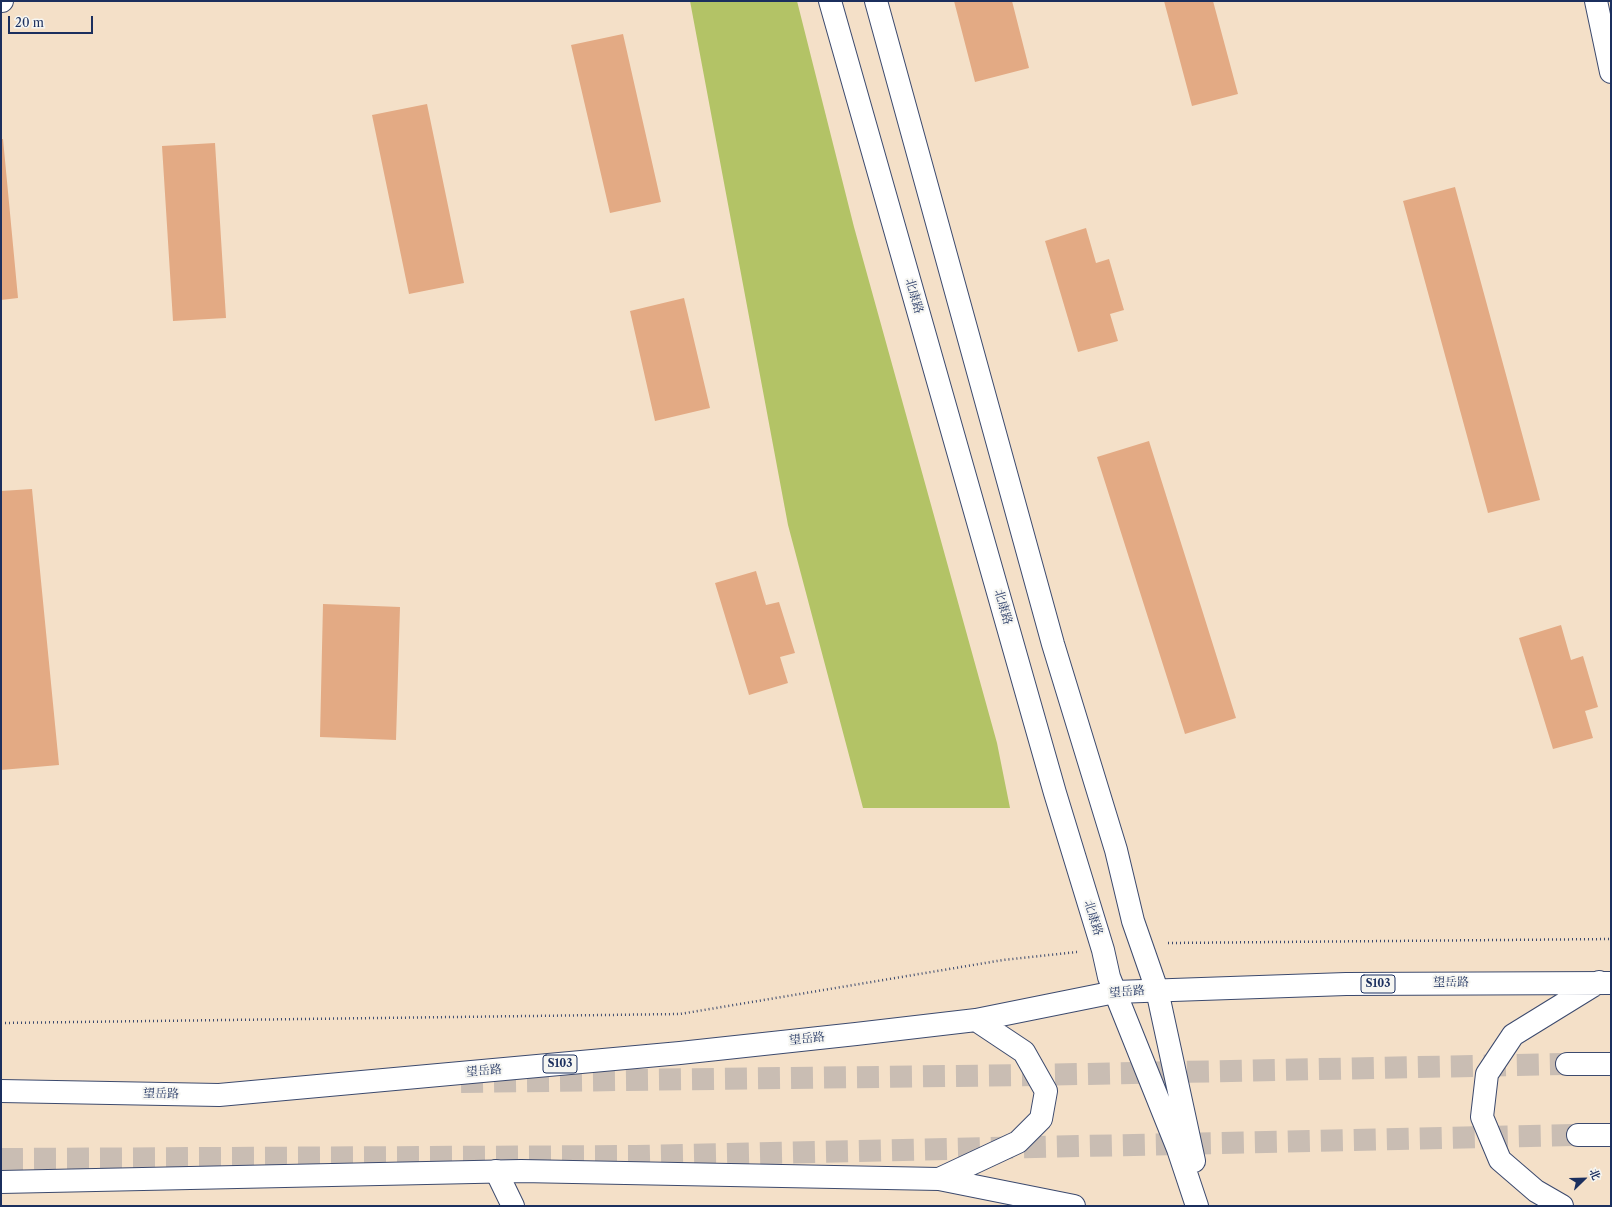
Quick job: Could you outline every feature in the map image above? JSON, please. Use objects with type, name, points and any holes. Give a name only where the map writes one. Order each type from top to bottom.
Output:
[{"type":"main road","name":"北康路","points":[[830,1],[1053,785],[1103,950],[1109,977],[1178,1149],[1198,1206]]},
{"type":"main road","points":[[876,1],[1053,644],[1116,850],[1133,921],[1157,990],[1204,1206]]},
{"type":"main road","points":[[1596,1],[1611,72]]},
{"type":"main road","points":[[1562,1206],[1536,1191],[1500,1160],[1482,1117],[1487,1074],[1513,1035],[1605,983]]},
{"type":"main road","name":"望岳路","points":[[1,1091],[219,1095],[680,1053],[976,1020],[1115,992],[1346,984],[1605,983]]},
{"type":"main road","points":[[939,1179],[1018,1142],[1042,1119],[1046,1091],[1024,1052],[976,1020]]},
{"type":"main road","points":[[1567,1064],[1611,1064]]},
{"type":"main road","points":[[1578,1135],[1611,1135]]},
{"type":"main road","points":[[496,1171],[513,1206]]},
{"type":"main road","points":[[1,1182],[496,1171],[939,1179],[1074,1206]]},
{"type":"path","points":[[1140,943],[1611,939]]},
{"type":"path","points":[[1,1023],[680,1014],[1003,960],[1103,950]]},
{"type":"green space","points":[[690,1],[797,1],[854,227],[997,743],[1010,808],[863,808],[788,525]]},
{"type":"building","points":[[954,1],[1012,1],[1029,68],[975,82]]},
{"type":"building","points":[[1164,1],[1213,1],[1238,94],[1192,106]]},
{"type":"building","points":[[623,34],[661,202],[610,213],[571,45]]},
{"type":"building","points":[[427,104],[464,283],[409,294],[372,115]]},
{"type":"building","points":[[1,139],[3,139],[18,298],[1,300]]},
{"type":"building","points":[[215,143],[226,318],[173,321],[162,146]]},
{"type":"building","points":[[1455,187],[1540,500],[1488,513],[1403,201]]},
{"type":"building","points":[[1086,228],[1096,263],[1109,259],[1124,310],[1110,314],[1118,341],[1078,352],[1045,241]]},
{"type":"building","points":[[684,298],[710,408],[655,421],[630,311]]},
{"type":"building","points":[[1149,441],[1236,718],[1185,734],[1097,457]]},
{"type":"building","points":[[32,489],[59,765],[1,770],[1,491]]},
{"type":"building","points":[[756,571],[766,605],[779,602],[795,653],[780,657],[788,683],[749,695],[715,583]]},
{"type":"building","points":[[323,604],[400,607],[396,740],[320,737]]},
{"type":"building","points":[[1561,625],[1571,660],[1583,656],[1598,707],[1585,711],[1593,738],[1553,749],[1519,638]]},
{"type":"tunnel","points":[[461,1082],[1034,1075],[1567,1064]]},
{"type":"tunnel","points":[[1,1159],[635,1156],[1578,1135]]}]
